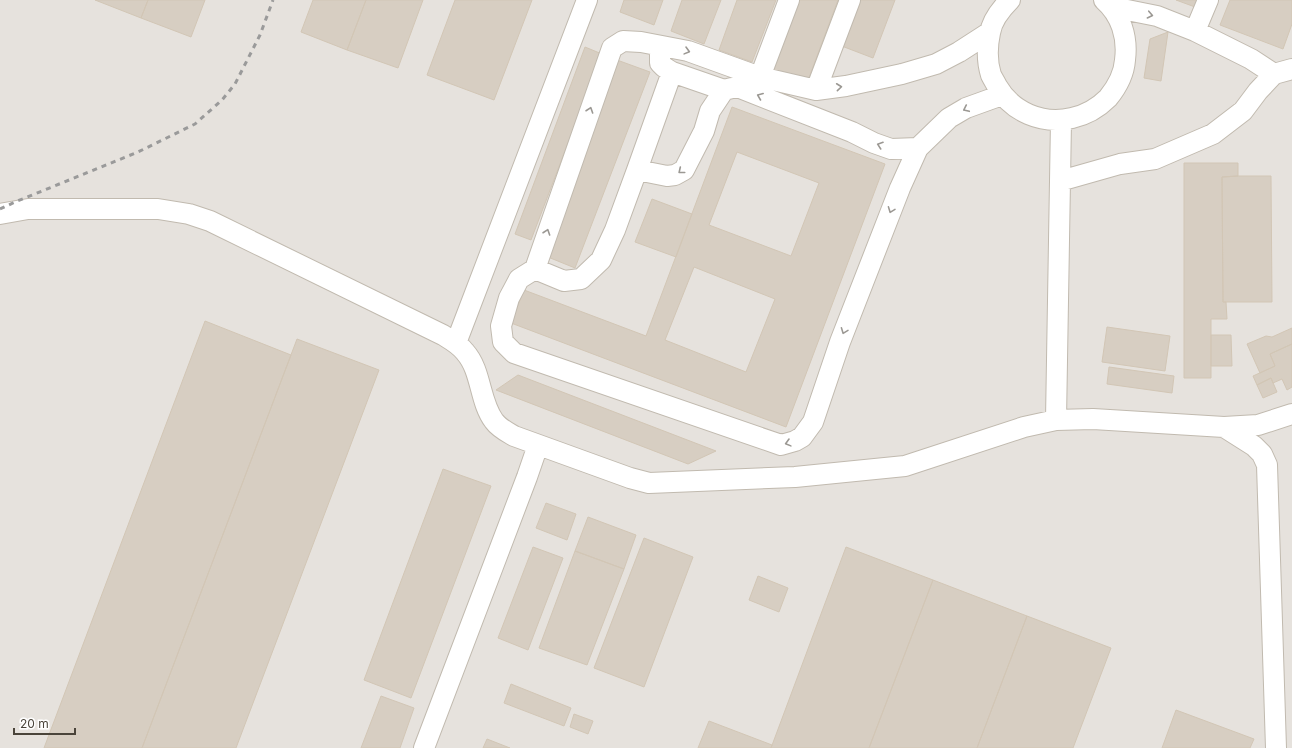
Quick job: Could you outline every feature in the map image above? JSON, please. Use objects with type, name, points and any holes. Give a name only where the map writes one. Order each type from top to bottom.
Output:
[{"type":"street","points":[[456,343],[587,0]]},
{"type":"street","points":[[760,77],[789,0]]},
{"type":"street","points":[[816,90],[850,0]]},
{"type":"street","points":[[1195,31],[1208,0]]},
{"type":"street","points":[[1108,2],[1157,16],[1195,31],[1251,59],[1283,72]]},
{"type":"street","points":[[1005,4],[990,32],[987,54],[991,76],[1002,95],[1019,110],[1039,118],[1061,121],[1082,116],[1101,105],[1116,89],[1124,69],[1127,47],[1122,26],[1108,2]]},
{"type":"street","points":[[990,32],[959,52],[936,64],[902,74],[846,86],[816,90],[760,77],[688,51],[641,42],[622,41],[612,48],[534,269],[519,279],[509,298],[502,326],[503,342],[514,352],[781,445],[795,441],[802,437],[813,422],[843,334],[900,188],[918,148],[949,118],[966,108],[1002,95]]},
{"type":"street","points":[[660,46],[660,63],[672,72],[724,90],[740,88],[891,149],[918,148]]},
{"type":"street","points":[[534,269],[564,281],[581,279],[601,260],[615,230],[672,72]]},
{"type":"street","points":[[1060,181],[1120,164],[1155,159],[1213,134],[1243,111],[1258,91],[1283,72]]},
{"type":"street","points":[[637,170],[667,176],[676,175],[684,170],[704,130],[710,111],[724,90]]},
{"type":"street","points":[[1056,420],[1061,121]]},
{"type":"street","points":[[0,214],[28,210],[158,209],[189,214],[217,224],[436,331],[456,343],[466,353],[473,365],[487,409],[494,421],[502,429],[514,436],[538,445],[630,478],[649,483],[795,477],[905,466],[1024,427],[1056,420],[1093,420],[1224,426],[1258,425],[1292,414]]},
{"type":"street","points":[[1224,426],[1254,446],[1262,454],[1267,465],[1276,748]]},
{"type":"street","points":[[424,748],[538,445]]},
{"type":"shaded area","points":[[0,0],[1292,0],[1292,748],[0,748]]},
{"type":"building","points":[[95,0],[148,0],[141,18]]},
{"type":"building","points":[[148,0],[205,0],[191,37],[141,18]]},
{"type":"building","points":[[313,0],[366,0],[347,50],[301,32]]},
{"type":"building","points":[[366,0],[423,0],[398,68],[347,50]]},
{"type":"building","points":[[455,0],[532,0],[494,100],[427,75]]},
{"type":"building","points":[[624,0],[663,0],[654,25],[620,12]]},
{"type":"building","points":[[682,0],[721,0],[704,44],[671,31]]},
{"type":"building","points":[[737,0],[776,0],[752,62],[719,50]]},
{"type":"building","points":[[799,0],[838,0],[807,83],[773,70]]},
{"type":"building","points":[[856,0],[895,0],[873,58],[839,45]]},
{"type":"building","points":[[1176,0],[1198,0],[1195,7]]},
{"type":"building","points":[[1230,0],[1292,0],[1292,24],[1283,49],[1220,25]]},
{"type":"building","points":[[1168,32],[1161,81],[1144,78],[1150,39]]},
{"type":"building","points":[[585,47],[602,54],[531,240],[515,234]]},
{"type":"building","points":[[617,60],[650,72],[575,268],[543,255]]},
{"type":"building","points":[[732,107],[885,164],[786,427],[511,323],[524,290],[646,336]],"holes":[[[737,152],[819,183],[791,256],[709,225]],[[694,267],[775,299],[746,372],[665,340]]]},
{"type":"building","points":[[1184,163],[1238,163],[1238,176],[1222,177],[1223,302],[1226,302],[1227,319],[1211,319],[1211,378],[1184,378]]},
{"type":"building","points":[[1271,176],[1272,302],[1223,302],[1222,177]]},
{"type":"building","points":[[652,199],[692,214],[676,257],[635,242]]},
{"type":"building","points":[[205,321],[291,355],[142,748],[44,748]]},
{"type":"building","points":[[1107,327],[1170,336],[1165,371],[1102,362]]},
{"type":"building","points":[[1292,328],[1292,344],[1270,354],[1275,366],[1260,373],[1247,344],[1266,336],[1272,337]]},
{"type":"building","points":[[1211,335],[1231,335],[1232,366],[1211,366]]},
{"type":"building","points":[[297,339],[379,370],[236,748],[142,748]]},
{"type":"building","points":[[1292,344],[1292,387],[1287,390],[1282,379],[1273,383],[1271,378],[1257,385],[1253,376],[1275,366],[1270,354]]},
{"type":"building","points":[[1109,367],[1174,376],[1172,393],[1107,384]]},
{"type":"building","points":[[518,375],[716,451],[688,464],[496,390]]},
{"type":"building","points":[[1271,378],[1277,392],[1263,398],[1257,385]]},
{"type":"building","points":[[443,469],[491,486],[411,698],[364,680]]},
{"type":"building","points":[[546,503],[576,514],[567,540],[536,528]]},
{"type":"building","points":[[588,517],[636,535],[624,569],[575,551]]},
{"type":"building","points":[[644,538],[693,557],[644,687],[594,668]]},
{"type":"building","points":[[533,547],[563,558],[528,650],[498,638]]},
{"type":"building","points":[[846,547],[933,580],[869,748],[771,748]]},
{"type":"building","points":[[575,551],[624,569],[587,665],[539,648]]},
{"type":"building","points":[[758,576],[788,588],[779,612],[749,600]]},
{"type":"building","points":[[933,580],[1027,616],[977,748],[869,748]]},
{"type":"building","points":[[1027,616],[1111,648],[1073,748],[977,748]]},
{"type":"building","points":[[511,684],[571,708],[564,726],[504,703]]},
{"type":"building","points":[[381,696],[414,708],[400,748],[361,748]]},
{"type":"building","points":[[1176,710],[1254,739],[1250,748],[1162,748]]},
{"type":"building","points":[[574,714],[593,721],[588,734],[570,727]]},
{"type":"building","points":[[709,721],[772,745],[771,748],[698,748]]},
{"type":"building","points":[[487,739],[510,748],[483,748]]},
{"type":"railway","points":[[0,209],[138,152],[195,124],[222,100],[235,84],[260,35],[273,0]]}]
